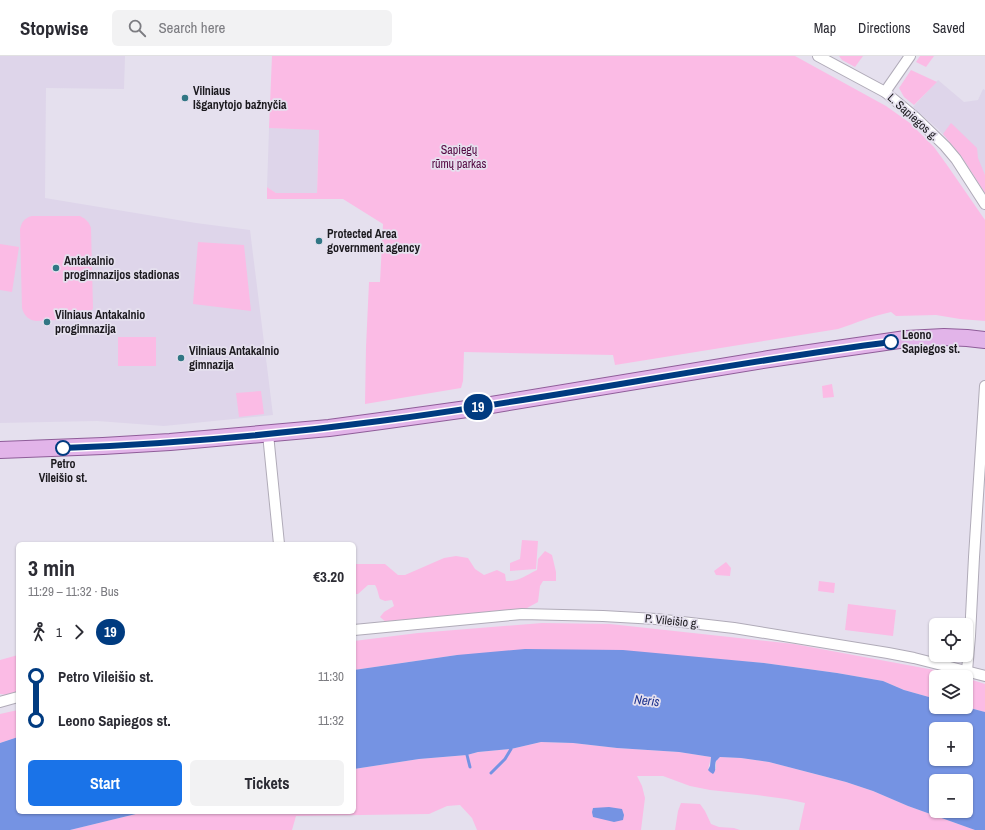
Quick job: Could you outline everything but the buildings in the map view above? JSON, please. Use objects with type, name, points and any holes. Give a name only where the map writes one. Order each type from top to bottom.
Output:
[{"type":"main road","points":[[0,450],[103,446],[268,434],[358,424],[458,410],[906,339],[944,337],[985,340]]},
{"type":"street","name":"L. Sapiegos g.","points":[[818,56],[885,92],[915,117],[945,146],[985,204]]},
{"type":"street","points":[[885,92],[910,56]]},
{"type":"street","points":[[967,670],[985,386]]},
{"type":"street","points":[[268,434],[279,542]]},
{"type":"street","name":"P. Vileišio g.","points":[[356,630],[522,614],[610,616],[734,628],[898,654],[963,670]]},
{"type":"street","name":"P. Vileišio g.","points":[[973,673],[985,676]]},
{"type":"street","points":[[0,702],[16,698]]},
{"type":"shaded area","points":[[0,56],[125,56],[124,89],[46,88],[45,198],[196,223],[250,230],[273,415],[164,426],[97,421],[0,423]]},
{"type":"shaded area","points":[[938,80],[964,102],[978,100],[983,89],[985,90],[985,193],[962,157],[949,141],[913,107]]},
{"type":"shaded area","points":[[269,128],[319,129],[317,194],[276,193],[267,187]]},
{"type":"green space","name":"Sapiegų rūmų parkas","points":[[272,56],[795,56],[886,106],[910,123],[934,147],[947,165],[985,220],[985,321],[936,315],[896,316],[891,312],[838,329],[615,365],[613,355],[464,352],[463,381],[461,388],[365,404],[369,282],[380,282],[383,224],[343,199],[267,199],[267,187],[276,193],[317,193],[319,130],[269,128]]},
{"type":"green space","points":[[839,56],[863,56],[855,67],[842,60]]},
{"type":"green space","points":[[920,56],[934,56],[926,67],[916,62]]},
{"type":"green space","points":[[911,70],[937,82],[914,105],[904,97],[899,88]]},
{"type":"green space","points":[[951,123],[977,148],[978,158],[985,175],[985,193],[962,157],[943,134]]},
{"type":"green space","name":"Antakalnio progimnazijos stadionas","points":[[32,216],[80,216],[89,224],[91,228],[93,308],[85,318],[36,321],[29,319],[25,315],[22,308],[20,229],[24,221]]},
{"type":"green space","points":[[198,242],[244,245],[251,311],[193,304]]},
{"type":"green space","points":[[0,244],[19,247],[12,292],[0,290]]},
{"type":"green space","points":[[118,337],[156,337],[156,366],[118,366]]},
{"type":"green space","points":[[832,384],[834,397],[823,398],[822,386]]},
{"type":"green space","points":[[261,391],[264,414],[239,417],[236,393]]},
{"type":"green space","points":[[522,540],[538,541],[536,569],[510,571],[510,563],[520,559]]},
{"type":"green space","points":[[545,551],[552,555],[556,572],[556,581],[543,581],[540,586],[538,602],[527,608],[387,623],[380,617],[384,612],[394,606],[392,600],[385,601],[380,599],[375,585],[368,585],[356,594],[356,564],[385,564],[398,575],[405,575],[444,558],[456,556],[468,558],[475,569],[484,575],[497,570],[505,574],[506,581],[511,581],[519,579],[537,570],[538,559]]},
{"type":"green space","points":[[726,562],[731,568],[730,576],[716,575],[714,571]]},
{"type":"green space","points":[[819,581],[835,583],[834,593],[818,591]]},
{"type":"green space","points":[[848,604],[896,610],[893,636],[845,630]]},
{"type":"green space","points":[[542,623],[610,624],[794,644],[934,670],[929,670],[929,697],[904,690],[883,681],[837,673],[764,663],[703,658],[457,655],[356,670],[356,641],[418,633]]},
{"type":"green space","points":[[16,656],[16,692],[7,695],[0,694],[0,660]]},
{"type":"green space","points":[[973,680],[985,684],[985,712],[973,709]]},
{"type":"green space","points":[[16,710],[16,738],[0,743],[0,714]]},
{"type":"green space","points":[[541,742],[573,743],[617,748],[679,752],[711,757],[708,770],[716,769],[716,761],[720,757],[769,762],[846,782],[929,814],[929,818],[942,818],[975,830],[799,830],[805,803],[757,795],[710,790],[690,786],[663,776],[637,776],[642,786],[645,798],[641,830],[477,830],[472,818],[460,805],[447,806],[429,814],[296,816],[292,830],[70,830],[136,814],[356,814],[356,769],[419,759],[467,755],[478,752],[511,749]],"holes":[[[593,808],[615,822],[607,820],[592,812]]]},
{"type":"green space","points":[[681,803],[700,804],[711,824],[719,827],[740,830],[675,830]]},
{"type":"water","name":"Neris","points":[[525,649],[623,650],[764,663],[883,681],[904,690],[929,697],[929,714],[973,714],[973,709],[985,712],[985,830],[975,830],[942,818],[973,818],[973,774],[929,774],[929,814],[846,782],[769,762],[720,757],[716,761],[715,771],[713,774],[708,770],[711,757],[679,752],[617,748],[573,743],[541,742],[511,749],[478,752],[467,755],[419,759],[356,769],[356,670],[457,655]]},
{"type":"water","points":[[16,738],[16,814],[136,814],[70,830],[0,830],[0,743]]},
{"type":"water","points":[[609,807],[622,809],[624,815],[623,820],[614,822],[593,817],[593,808]]},
{"type":"waterway","points":[[491,773],[505,759],[511,749]]},
{"type":"waterway","points":[[467,755],[470,767]]},
{"type":"bus line","name":"19","points":[[63,448],[170,442],[328,428],[468,409],[680,373],[891,342]]},
{"type":"place","name":"Vilniaus Išganytojo bažnyčia","points":[[185,98]]},
{"type":"place","name":"Protected Area government agency","points":[[319,241]]},
{"type":"place","name":"Antakalnio progimnazijos stadionas","points":[[56,268]]},
{"type":"place","name":"Vilniaus Antakalnio progimnazija","points":[[47,322]]},
{"type":"place","name":"Leono Sapiegos st.","points":[[891,342]]},
{"type":"place","name":"Vilniaus Antakalnio gimnazija","points":[[181,358]]},
{"type":"place","name":"Petro Vileišio st.","points":[[63,448]]}]
